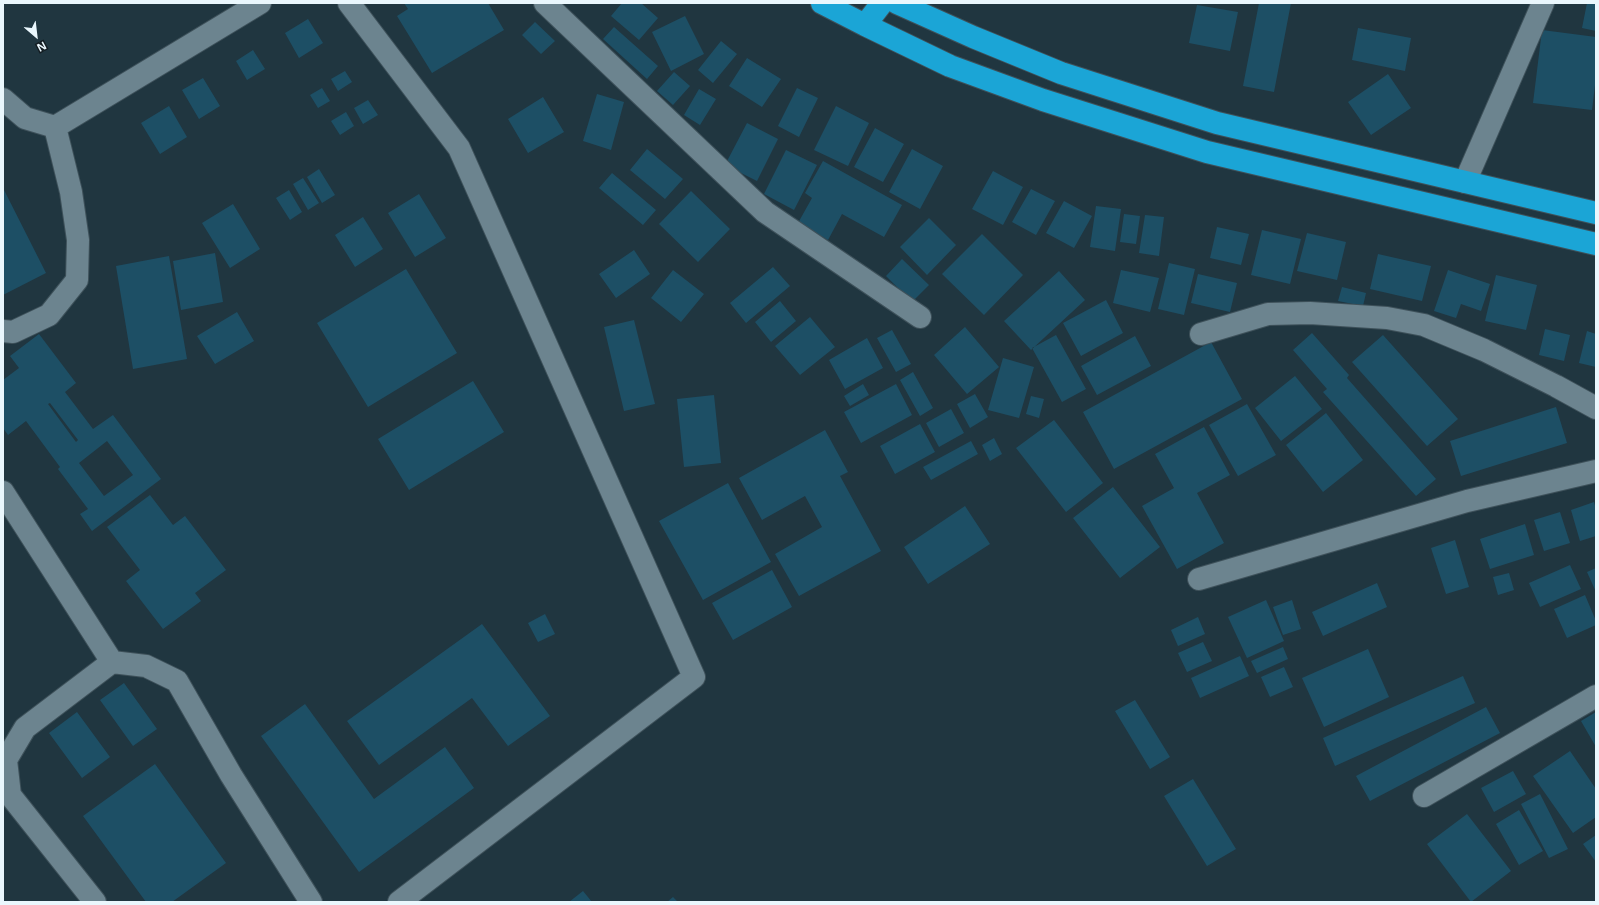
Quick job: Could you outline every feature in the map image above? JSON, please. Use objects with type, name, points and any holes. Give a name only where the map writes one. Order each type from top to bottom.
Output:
[{"type":"highway","points":[[822,3],[950,66],[1043,100],[1207,152],[1596,244]]},
{"type":"highway","points":[[865,25],[882,3]]},
{"type":"highway","points":[[897,3],[973,38],[1061,74],[1217,123],[1596,213]]},
{"type":"street","points":[[3,99],[25,118],[55,126],[260,3]]},
{"type":"street","points":[[349,3],[459,148],[694,677],[399,902]]},
{"type":"street","points":[[545,3],[765,212],[920,318]]},
{"type":"street","points":[[1465,182],[1543,3]]},
{"type":"street","points":[[3,331],[13,332],[49,315],[77,280],[78,240],[71,192],[55,126]]},
{"type":"street","points":[[1201,334],[1268,314],[1310,313],[1387,318],[1424,325],[1484,350],[1596,408]]},
{"type":"street","points":[[1198,579],[1467,501],[1596,471]]},
{"type":"street","points":[[3,492],[112,662]]},
{"type":"street","points":[[95,902],[10,794],[6,760],[25,728],[112,662],[146,666],[177,681],[231,775],[311,902]]},
{"type":"street","points":[[1424,796],[1596,696]]},
{"type":"building","points":[[404,3],[488,3],[504,30],[432,73],[397,16],[408,9]]},
{"type":"building","points":[[622,3],[641,3],[658,18],[639,40],[611,16]]},
{"type":"building","points":[[1259,3],[1291,3],[1274,92],[1243,86]]},
{"type":"building","points":[[1587,3],[1596,3],[1596,31],[1582,28]]},
{"type":"building","points":[[1197,5],[1238,12],[1230,51],[1189,43]]},
{"type":"building","points":[[685,16],[704,54],[671,71],[652,32]]},
{"type":"building","points":[[308,19],[323,43],[299,58],[285,33]]},
{"type":"building","points":[[535,22],[555,41],[541,54],[522,35]]},
{"type":"building","points":[[614,27],[658,66],[647,79],[603,39]]},
{"type":"building","points":[[1358,28],[1411,38],[1405,71],[1352,60]]},
{"type":"building","points":[[1542,30],[1596,37],[1596,77],[1592,110],[1533,103]]},
{"type":"building","points":[[721,41],[737,54],[713,83],[698,70]]},
{"type":"building","points":[[253,50],[265,69],[247,80],[236,61]]},
{"type":"building","points":[[747,58],[781,79],[762,107],[729,86]]},
{"type":"building","points":[[345,71],[352,82],[338,91],[331,79]]},
{"type":"building","points":[[674,72],[690,86],[673,105],[657,91]]},
{"type":"building","points":[[1388,74],[1411,108],[1371,135],[1348,102]]},
{"type":"building","points":[[203,78],[220,106],[199,119],[182,90]]},
{"type":"building","points":[[322,88],[330,101],[318,108],[310,95]]},
{"type":"building","points":[[797,88],[818,98],[799,137],[778,126]]},
{"type":"building","points":[[699,89],[716,99],[700,125],[684,115]]},
{"type":"building","points":[[597,94],[624,102],[611,150],[583,141]]},
{"type":"building","points":[[543,97],[564,132],[528,153],[508,119]]},
{"type":"building","points":[[368,100],[378,115],[363,124],[354,108]]},
{"type":"building","points":[[169,106],[187,137],[160,154],[141,123]]},
{"type":"building","points":[[836,106],[869,123],[848,166],[814,150]]},
{"type":"building","points":[[346,112],[354,126],[340,135],[331,121]]},
{"type":"building","points":[[747,123],[778,139],[757,181],[725,165]]},
{"type":"building","points":[[875,128],[904,144],[883,182],[854,167]]},
{"type":"building","points":[[647,149],[683,179],[665,199],[630,170]]},
{"type":"building","points":[[912,149],[943,166],[920,209],[889,192]]},
{"type":"building","points":[[786,150],[817,165],[794,210],[764,194]]},
{"type":"building","points":[[823,161],[902,205],[884,237],[842,214],[828,240],[798,223],[812,198],[805,193]]},
{"type":"building","points":[[319,169],[335,195],[322,203],[307,177]]},
{"type":"building","points":[[993,171],[1023,187],[1003,225],[972,209]]},
{"type":"building","points":[[612,173],[656,210],[643,225],[599,188]]},
{"type":"building","points":[[303,178],[319,203],[308,210],[293,184]]},
{"type":"building","points":[[3,188],[46,273],[3,295]]},
{"type":"building","points":[[1031,189],[1055,201],[1036,235],[1012,222]]},
{"type":"building","points":[[289,190],[302,212],[290,220],[276,198]]},
{"type":"building","points":[[691,191],[730,229],[698,262],[659,224]]},
{"type":"building","points":[[419,194],[446,238],[415,257],[388,213]]},
{"type":"building","points":[[1064,201],[1092,216],[1074,248],[1046,233]]},
{"type":"building","points":[[233,204],[260,249],[230,268],[202,223]]},
{"type":"building","points":[[1096,206],[1121,209],[1115,251],[1090,247]]},
{"type":"building","points":[[1124,214],[1140,216],[1136,244],[1120,242]]},
{"type":"building","points":[[1145,215],[1164,217],[1159,256],[1139,253]]},
{"type":"building","points":[[363,217],[383,249],[355,267],[335,235]]},
{"type":"building","points":[[929,218],[956,245],[927,275],[900,247]]},
{"type":"building","points":[[1217,227],[1249,234],[1241,265],[1210,258]]},
{"type":"building","points":[[1262,230],[1301,239],[1290,284],[1251,275]]},
{"type":"building","points":[[1307,233],[1346,242],[1337,280],[1297,271]]},
{"type":"building","points":[[982,234],[1023,275],[984,315],[942,274]]},
{"type":"building","points":[[634,250],[650,274],[616,298],[599,274]]},
{"type":"building","points":[[215,253],[223,302],[181,310],[173,261]]},
{"type":"building","points":[[1378,254],[1431,266],[1422,301],[1370,289]]},
{"type":"building","points":[[169,256],[187,359],[133,369],[116,266]]},
{"type":"building","points":[[902,259],[929,285],[912,302],[886,276]]},
{"type":"building","points":[[1169,263],[1195,269],[1184,315],[1158,309]]},
{"type":"building","points":[[773,267],[790,286],[746,323],[730,303]]},
{"type":"building","points":[[406,269],[457,353],[368,407],[317,323]]},
{"type":"building","points":[[673,270],[704,294],[681,322],[651,298]]},
{"type":"building","points":[[1121,270],[1159,278],[1150,312],[1113,303]]},
{"type":"building","points":[[1448,270],[1490,284],[1481,311],[1461,304],[1456,318],[1434,311]]},
{"type":"building","points":[[1059,271],[1085,300],[1031,350],[1004,321]]},
{"type":"building","points":[[1198,274],[1237,283],[1230,312],[1191,303]]},
{"type":"building","points":[[1496,275],[1537,285],[1526,330],[1485,321]]},
{"type":"building","points":[[1342,287],[1366,293],[1363,306],[1338,301]]},
{"type":"building","points":[[1106,300],[1123,333],[1081,356],[1063,323]]},
{"type":"building","points":[[780,301],[796,321],[771,342],[755,322]]},
{"type":"building","points":[[237,312],[254,341],[215,364],[197,336]]},
{"type":"building","points":[[810,317],[835,347],[800,375],[775,346]]},
{"type":"building","points":[[634,320],[655,404],[624,411],[604,327]]},
{"type":"building","points":[[965,327],[999,367],[967,394],[934,355]]},
{"type":"building","points":[[1545,329],[1570,335],[1564,361],[1539,355]]},
{"type":"building","points":[[892,330],[911,364],[896,372],[877,338]]},
{"type":"building","points":[[1587,331],[1596,334],[1596,367],[1579,363]]},
{"type":"building","points":[[1312,333],[1349,375],[1347,378],[1436,479],[1416,496],[1323,392],[1327,389],[1293,350]]},
{"type":"building","points":[[39,334],[76,383],[65,392],[93,429],[113,415],[161,479],[92,531],[80,514],[88,509],[58,469],[60,467],[26,421],[8,435],[3,428],[3,380],[19,368],[10,356]],"holes":[[[50,403],[78,440],[76,442],[48,404]],[[107,441],[133,475],[104,496],[79,463]]]},
{"type":"building","points":[[1056,335],[1086,389],[1062,402],[1032,348]]},
{"type":"building","points":[[1383,335],[1458,419],[1427,446],[1352,362]]},
{"type":"building","points":[[1135,336],[1151,366],[1097,395],[1081,366]]},
{"type":"building","points":[[867,338],[883,368],[845,389],[829,360]]},
{"type":"building","points":[[1211,342],[1242,399],[1114,469],[1083,412]]},
{"type":"building","points":[[1003,358],[1034,367],[1019,418],[988,410]]},
{"type":"building","points":[[913,372],[933,408],[920,416],[900,380]]},
{"type":"building","points":[[1295,376],[1322,409],[1281,441],[1255,408]]},
{"type":"building","points":[[473,381],[504,432],[409,490],[378,439]]},
{"type":"building","points":[[863,384],[869,395],[850,406],[844,396]]},
{"type":"building","points":[[896,384],[912,415],[861,443],[844,412]]},
{"type":"building","points":[[975,394],[988,417],[970,428],[957,404]]},
{"type":"building","points":[[714,395],[721,463],[684,467],[677,399]]},
{"type":"building","points":[[1031,396],[1044,399],[1039,418],[1026,414]]},
{"type":"building","points":[[1247,404],[1276,455],[1238,476],[1209,425]]},
{"type":"building","points":[[1556,407],[1567,443],[1461,476],[1450,441]]},
{"type":"building","points":[[951,409],[964,433],[939,447],[926,423]]},
{"type":"building","points":[[1326,413],[1363,460],[1323,492],[1286,445]]},
{"type":"building","points":[[1054,420],[1103,483],[1066,512],[1016,448]]},
{"type":"building","points":[[920,424],[935,452],[895,474],[880,446]]},
{"type":"building","points":[[1204,427],[1230,475],[1197,493],[1224,543],[1177,569],[1142,506],[1174,488],[1155,454]]},
{"type":"building","points":[[825,430],[848,472],[840,476],[881,551],[799,596],[775,554],[822,527],[805,496],[762,520],[739,478]]},
{"type":"building","points":[[994,438],[1002,454],[990,461],[982,445]]},
{"type":"building","points":[[971,441],[978,454],[931,480],[923,467]]},
{"type":"building","points":[[728,483],[771,562],[703,600],[659,521]]},
{"type":"building","points":[[1113,487],[1160,547],[1120,578],[1073,518]]},
{"type":"building","points":[[150,495],[173,525],[185,516],[226,570],[195,593],[201,601],[163,629],[126,581],[140,570],[107,527]]},
{"type":"building","points":[[1594,502],[1596,509],[1596,536],[1580,541],[1571,510]]},
{"type":"building","points":[[965,506],[990,544],[928,584],[904,547]]},
{"type":"building","points":[[1560,512],[1570,543],[1544,551],[1534,520]]},
{"type":"building","points":[[1525,524],[1534,555],[1490,569],[1480,539]]},
{"type":"building","points":[[1455,540],[1469,587],[1446,594],[1431,548]]},
{"type":"building","points":[[1570,565],[1581,589],[1540,607],[1529,583]]},
{"type":"building","points":[[1596,568],[1596,592],[1587,572]]},
{"type":"building","points":[[772,570],[792,607],[733,640],[712,603]]},
{"type":"building","points":[[1509,573],[1514,590],[1498,595],[1493,577]]},
{"type":"building","points":[[1377,583],[1387,607],[1323,636],[1312,612]]},
{"type":"building","points":[[1585,595],[1596,621],[1596,625],[1567,638],[1554,609]]},
{"type":"building","points":[[1266,600],[1284,641],[1247,658],[1228,617]]},
{"type":"building","points":[[1292,600],[1301,629],[1283,635],[1273,607]]},
{"type":"building","points":[[545,614],[555,634],[538,642],[528,623]]},
{"type":"building","points":[[1198,617],[1205,634],[1178,646],[1171,630]]},
{"type":"building","points":[[482,624],[550,716],[508,746],[472,698],[379,765],[347,721]]},
{"type":"building","points":[[1203,642],[1212,661],[1187,672],[1178,653]]},
{"type":"building","points":[[1283,647],[1288,659],[1257,673],[1251,661]]},
{"type":"building","points":[[1368,649],[1389,697],[1324,727],[1302,678]]},
{"type":"building","points":[[1240,656],[1249,676],[1200,698],[1191,678]]},
{"type":"building","points":[[1284,667],[1293,687],[1270,697],[1261,677]]},
{"type":"building","points":[[1463,676],[1475,703],[1335,766],[1323,738]]},
{"type":"building","points":[[124,683],[157,729],[133,746],[100,700]]},
{"type":"building","points":[[1135,700],[1170,757],[1150,769],[1115,711]]},
{"type":"building","points":[[305,704],[374,799],[445,747],[474,788],[359,872],[261,736]]},
{"type":"building","points":[[1486,707],[1500,733],[1370,801],[1356,776]]},
{"type":"building","points":[[77,712],[110,757],[82,778],[49,733]]},
{"type":"building","points":[[1596,712],[1596,747],[1581,721]]},
{"type":"building","points":[[1570,751],[1596,789],[1596,817],[1573,833],[1533,776]]},
{"type":"building","points":[[155,764],[226,863],[172,902],[146,902],[83,816]]},
{"type":"building","points":[[1513,771],[1526,794],[1494,812],[1481,788]]},
{"type":"building","points":[[1193,779],[1236,849],[1207,866],[1164,796]]},
{"type":"building","points":[[1540,794],[1568,849],[1549,858],[1521,804]]},
{"type":"building","points":[[1519,810],[1543,851],[1519,865],[1496,824]]},
{"type":"building","points":[[1467,814],[1511,871],[1471,902],[1427,844]]},
{"type":"building","points":[[1596,835],[1596,862],[1583,844]]},
{"type":"building","points":[[583,891],[592,902],[569,902]]},
{"type":"building","points":[[673,897],[678,902],[667,902]]}]
